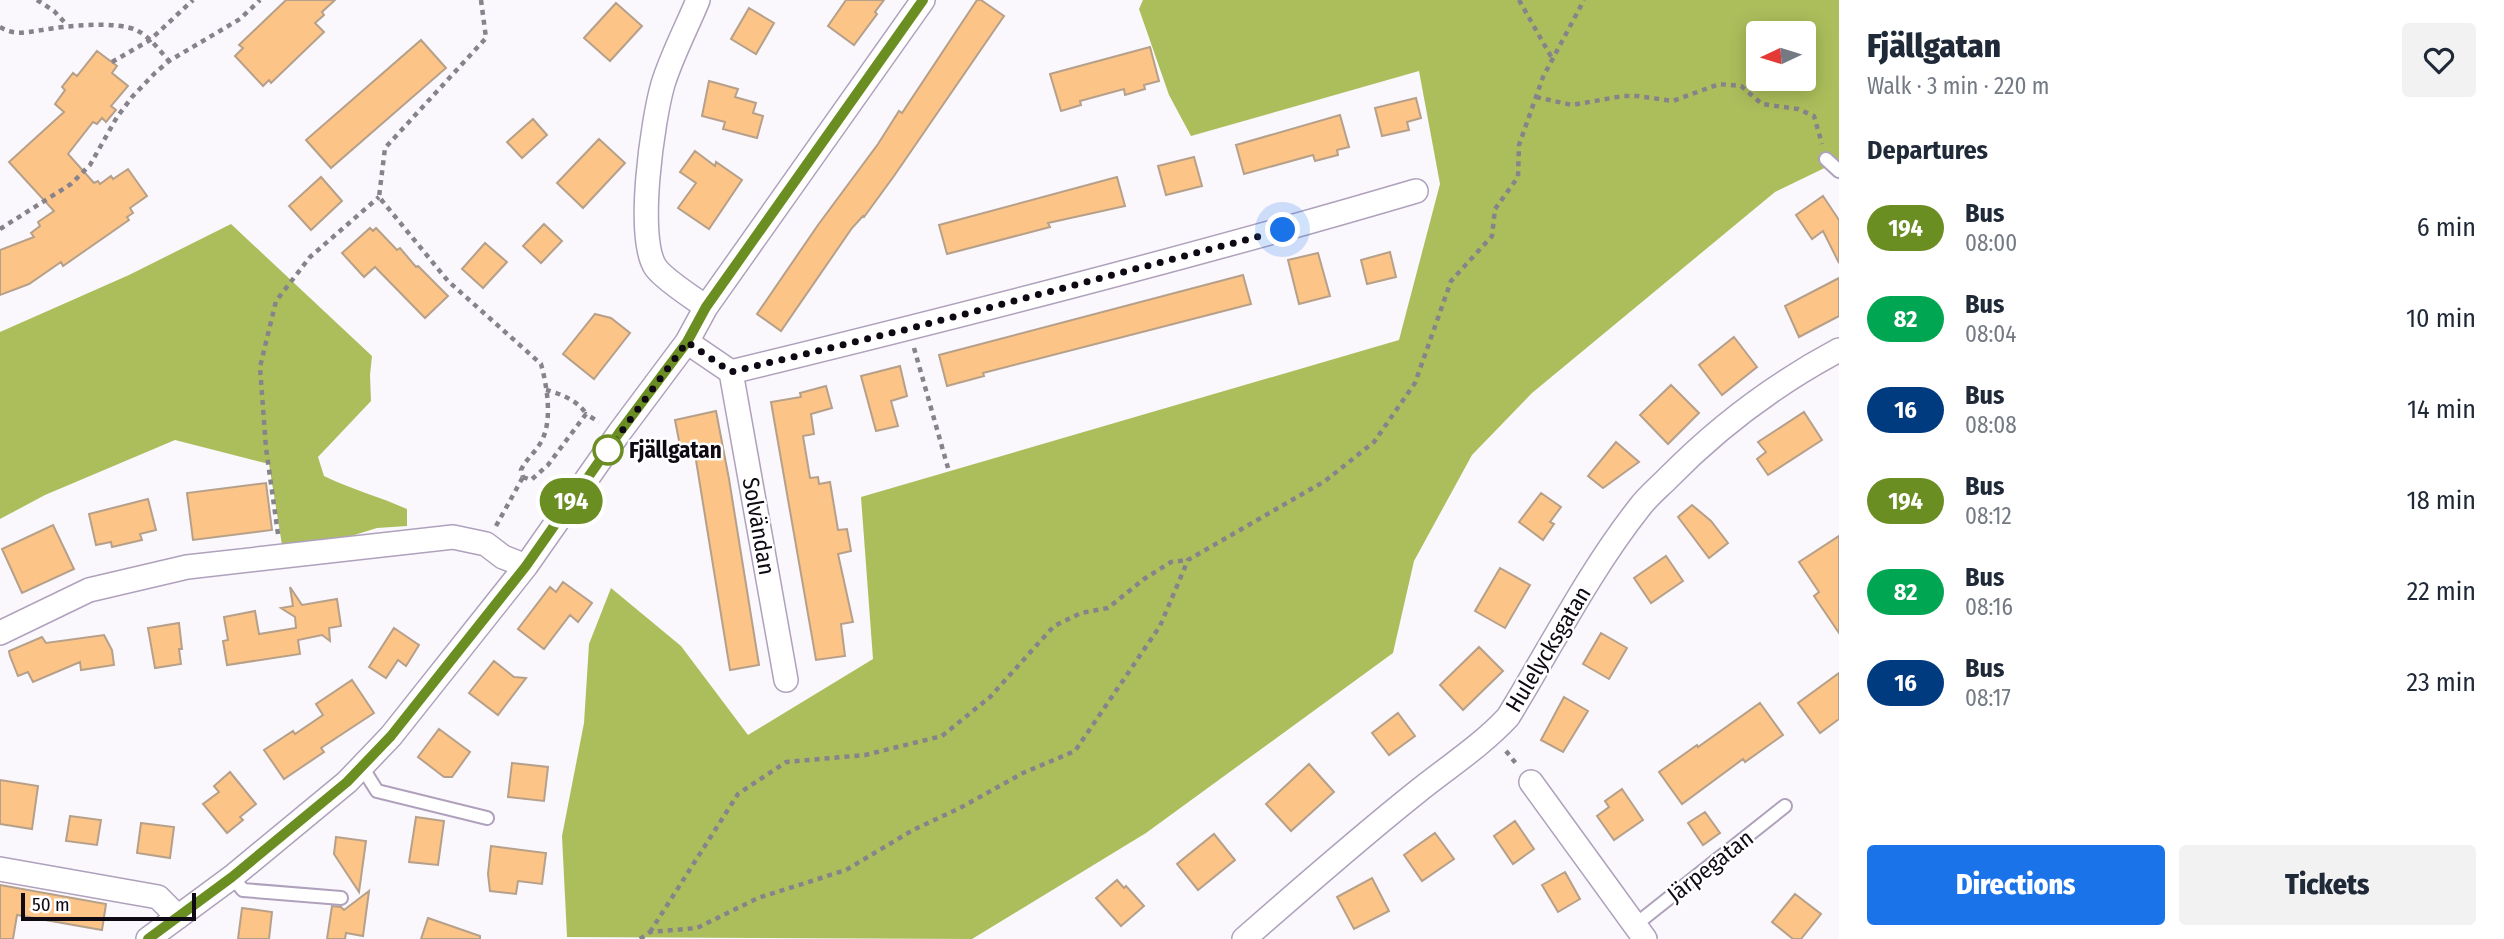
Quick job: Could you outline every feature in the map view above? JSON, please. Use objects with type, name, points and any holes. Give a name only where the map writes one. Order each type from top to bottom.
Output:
[{"type":"street","points":[[698,0],[663,84],[648,172],[645,224],[650,253],[656,267],[706,307]]},
{"type":"street","points":[[148,939],[232,877],[347,782],[391,736],[526,566],[619,433],[687,342],[706,307],[923,0]]},
{"type":"street","points":[[687,342],[731,372],[908,329],[1283,230],[1416,191]]},
{"type":"street","name":"Hulelycksgatan","points":[[1244,939],[1418,791],[1492,734],[1508,717],[1599,565],[1640,507],[1692,453],[1720,429],[1805,368],[1839,350]]},
{"type":"street","name":"Solvändan","points":[[731,372],[786,680]]},
{"type":"street","points":[[0,633],[89,590],[187,567],[453,537],[486,544],[503,556],[526,566]]},
{"type":"street","name":"Järpegatan","points":[[1531,782],[1640,932]]},
{"type":"street","points":[[0,869],[158,897],[178,917]]},
{"type":"lane","points":[[1826,159],[1839,171]]},
{"type":"lane","points":[[362,766],[377,791],[487,818]]},
{"type":"lane","name":"Järpegatan","points":[[1640,932],[1785,806]]},
{"type":"lane","points":[[232,877],[243,890],[341,898]]},
{"type":"path","points":[[37,0],[54,11],[67,25]]},
{"type":"path","points":[[112,62],[150,40],[192,0]]},
{"type":"path","points":[[0,229],[71,184],[90,165],[117,117],[132,97],[169,61],[240,19],[260,0]]},
{"type":"path","points":[[281,556],[266,448],[260,367],[276,301],[310,257],[379,197],[385,148],[486,38],[481,0]]},
{"type":"path","points":[[1519,0],[1553,61]]},
{"type":"path","points":[[640,939],[650,932],[738,794],[786,762],[864,755],[942,736],[990,696],[1054,626],[1081,613],[1108,608],[1144,579],[1171,562],[1188,560],[1325,481],[1374,442],[1415,383],[1451,281],[1492,236],[1495,209],[1518,177],[1519,145],[1543,76],[1584,0]]},
{"type":"path","points":[[0,27],[19,34],[67,25],[122,26],[137,30],[169,61]]},
{"type":"path","points":[[1536,97],[1572,105],[1623,96],[1673,101],[1719,83],[1741,86],[1762,104],[1798,109],[1814,116],[1826,159]]},
{"type":"path","points":[[379,197],[448,281],[541,364],[547,407],[542,441],[523,465],[523,477],[486,544]]},
{"type":"path","points":[[908,329],[948,468]]},
{"type":"path","points":[[546,390],[582,407],[586,414],[619,433]]},
{"type":"path","points":[[523,477],[531,480],[542,472],[586,414]]},
{"type":"path","points":[[650,932],[697,928],[758,898],[846,870],[913,830],[1023,773],[1075,751],[1160,626],[1188,560]]},
{"type":"path","points":[[1492,734],[1531,782]]},
{"type":"green space","points":[[1143,0],[1839,0],[1839,161],[1775,192],[1532,393],[1472,455],[1414,561],[1393,653],[1146,833],[972,939],[567,937],[562,836],[584,723],[589,644],[611,588],[681,646],[748,735],[873,659],[861,497],[1399,340],[1440,184],[1419,71],[1191,136],[1169,95],[1139,9]]},
{"type":"green space","points":[[231,224],[372,356],[371,401],[318,457],[324,476],[407,509],[407,526],[377,528],[348,537],[282,545],[269,464],[175,440],[45,495],[0,519],[0,332],[129,275]]},
{"type":"building","points":[[286,0],[335,0],[315,23],[324,32],[271,83],[269,80],[263,86],[235,56],[243,48],[239,45]]},
{"type":"building","points":[[846,0],[884,0],[854,45],[828,26]]},
{"type":"building","points":[[977,0],[1004,16],[894,176],[864,217],[852,228],[781,331],[757,314],[899,111],[902,113]]},
{"type":"building","points":[[616,3],[642,26],[610,61],[584,38]]},
{"type":"building","points":[[749,8],[774,23],[756,54],[731,39]]},
{"type":"building","points":[[421,40],[446,68],[331,168],[306,140]]},
{"type":"building","points":[[1150,47],[1159,81],[1125,95],[1124,89],[1080,101],[1081,105],[1061,111],[1050,74]]},
{"type":"building","points":[[97,51],[117,66],[112,73],[128,86],[111,106],[116,110],[106,122],[102,118],[97,124],[93,122],[68,154],[94,183],[98,181],[100,184],[111,176],[113,179],[128,169],[147,196],[130,208],[133,213],[127,217],[129,220],[63,266],[61,262],[29,284],[0,295],[0,250],[34,237],[31,233],[40,226],[38,222],[54,211],[9,162],[64,112],[55,104],[65,90],[62,87],[73,73],[77,76]]},
{"type":"building","points":[[709,81],[738,89],[735,97],[756,103],[753,113],[763,116],[757,138],[723,129],[725,122],[702,116]]},
{"type":"building","points":[[1416,98],[1421,118],[1407,122],[1409,130],[1382,136],[1375,108]]},
{"type":"building","points":[[1340,115],[1349,147],[1337,150],[1338,155],[1315,161],[1313,155],[1244,174],[1236,145]]},
{"type":"building","points":[[533,119],[547,135],[522,158],[507,142]]},
{"type":"building","points":[[599,139],[625,163],[583,208],[557,183]]},
{"type":"building","points":[[695,151],[715,166],[716,162],[742,180],[709,229],[678,208],[696,183],[680,172]]},
{"type":"building","points":[[1194,157],[1202,186],[1166,195],[1158,166]]},
{"type":"building","points":[[321,177],[342,201],[311,230],[289,206]]},
{"type":"building","points":[[1117,177],[1125,206],[1048,223],[1050,227],[947,254],[939,225]]},
{"type":"building","points":[[1823,196],[1839,220],[1839,263],[1823,231],[1812,239],[1796,215]]},
{"type":"building","points":[[544,224],[562,241],[541,263],[523,246]]},
{"type":"building","points":[[370,228],[373,231],[376,228],[397,250],[400,248],[416,267],[448,296],[425,318],[375,267],[364,277],[342,253]]},
{"type":"building","points":[[485,243],[507,262],[483,288],[462,269]]},
{"type":"building","points":[[1390,252],[1396,277],[1367,284],[1361,260]]},
{"type":"building","points":[[1318,253],[1330,296],[1299,304],[1288,260]]},
{"type":"building","points":[[1243,275],[1251,304],[983,373],[984,376],[947,386],[939,355]]},
{"type":"building","points":[[1839,278],[1839,316],[1799,337],[1785,306]]},
{"type":"building","points":[[595,314],[611,318],[630,333],[594,379],[563,354]]},
{"type":"building","points":[[1734,337],[1757,367],[1722,395],[1699,365]]},
{"type":"building","points":[[900,366],[907,396],[891,401],[898,426],[876,431],[861,376]]},
{"type":"building","points":[[1671,385],[1699,413],[1668,444],[1640,415]]},
{"type":"building","points":[[826,386],[832,408],[811,414],[814,434],[803,436],[810,478],[818,477],[819,484],[830,482],[838,530],[847,529],[851,551],[838,554],[853,622],[841,624],[845,656],[816,660],[771,402],[801,397],[800,393]]},
{"type":"building","points":[[716,411],[759,665],[730,670],[695,454],[682,456],[675,420]]},
{"type":"building","points":[[1804,412],[1822,440],[1768,475],[1757,459],[1766,452],[1758,442]]},
{"type":"building","points":[[1616,442],[1639,462],[1603,488],[1588,476]]},
{"type":"building","points":[[266,483],[272,530],[193,540],[187,493]]},
{"type":"building","points":[[1541,493],[1561,507],[1550,522],[1554,524],[1543,540],[1519,522]]},
{"type":"building","points":[[148,499],[156,530],[140,534],[142,540],[112,547],[111,542],[96,545],[89,514]]},
{"type":"building","points":[[1692,505],[1711,521],[1728,543],[1709,558],[1678,517]]},
{"type":"building","points":[[53,525],[74,569],[22,593],[2,549]]},
{"type":"building","points":[[1839,536],[1839,633],[1814,596],[1819,592],[1799,562]]},
{"type":"building","points":[[1666,556],[1683,581],[1651,603],[1634,578]]},
{"type":"building","points":[[1500,568],[1530,585],[1505,628],[1475,611]]},
{"type":"building","points":[[563,582],[592,603],[578,622],[570,615],[544,649],[518,629],[550,587],[556,592]]},
{"type":"building","points":[[290,587],[302,605],[337,599],[341,626],[329,628],[330,641],[322,635],[298,640],[300,654],[227,665],[223,641],[228,640],[224,617],[255,611],[259,634],[296,628],[295,617],[281,608],[293,606]]},
{"type":"building","points":[[179,623],[181,664],[155,668],[148,628]]},
{"type":"building","points":[[394,628],[419,645],[406,666],[398,660],[386,678],[369,667]]},
{"type":"building","points":[[1601,633],[1627,648],[1609,679],[1583,664]]},
{"type":"building","points":[[104,635],[112,650],[114,665],[81,670],[80,662],[33,682],[28,672],[18,676],[9,651],[42,637],[46,643]]},
{"type":"building","points":[[1479,647],[1503,671],[1463,710],[1440,685]]},
{"type":"building","points":[[494,661],[514,677],[526,678],[498,715],[469,693]]},
{"type":"building","points":[[1839,673],[1839,719],[1820,733],[1798,703]]},
{"type":"building","points":[[352,680],[374,713],[321,748],[324,752],[284,779],[264,750],[323,715],[316,704]]},
{"type":"building","points":[[1564,697],[1588,711],[1563,752],[1541,740]]},
{"type":"building","points":[[1760,703],[1783,735],[1745,762],[1743,759],[1682,804],[1659,772]]},
{"type":"building","points":[[1398,713],[1415,736],[1389,755],[1372,733]]},
{"type":"building","points":[[439,729],[470,752],[452,777],[444,777],[418,757]]},
{"type":"building","points":[[512,763],[548,767],[544,801],[508,797]]},
{"type":"building","points":[[1309,764],[1334,792],[1291,831],[1266,804]]},
{"type":"building","points":[[230,772],[256,804],[240,817],[243,820],[227,833],[203,804],[219,792],[214,786]]},
{"type":"building","points":[[0,780],[38,786],[32,829],[0,824]]},
{"type":"building","points":[[1622,789],[1643,820],[1614,840],[1597,816],[1609,807],[1605,801]]},
{"type":"building","points":[[1705,812],[1720,833],[1703,845],[1688,823]]},
{"type":"building","points":[[70,816],[101,820],[97,845],[66,841]]},
{"type":"building","points":[[416,817],[444,821],[438,865],[409,862]]},
{"type":"building","points":[[1515,821],[1534,849],[1513,864],[1494,836]]},
{"type":"building","points":[[141,823],[174,827],[170,858],[137,853]]},
{"type":"building","points":[[1435,833],[1454,859],[1422,881],[1404,855]]},
{"type":"building","points":[[1214,834],[1235,860],[1198,890],[1177,864]]},
{"type":"building","points":[[336,837],[366,841],[359,892],[334,854]]},
{"type":"building","points":[[491,846],[546,853],[542,884],[518,881],[516,894],[490,891],[488,874]]},
{"type":"building","points":[[1565,872],[1580,899],[1558,912],[1542,885]]},
{"type":"building","points":[[1372,878],[1389,911],[1354,929],[1337,897]]},
{"type":"building","points":[[1117,880],[1144,906],[1121,926],[1096,898]]},
{"type":"building","points":[[0,885],[106,904],[102,930],[17,915],[13,939],[0,939]]},
{"type":"building","points":[[369,891],[363,936],[346,933],[345,939],[327,939],[332,906],[344,910]]},
{"type":"building","points":[[1795,894],[1821,914],[1801,939],[1793,939],[1772,922]]},
{"type":"building","points":[[242,908],[272,912],[269,939],[238,939]]},
{"type":"building","points":[[428,918],[480,936],[480,939],[421,939]]},
{"type":"bus line","name":"194","points":[[148,939],[232,877],[347,782],[391,736],[526,566],[526,562],[687,342],[706,307],[923,0]]},
{"type":"place","name":"Fjällgatan","points":[[608,450]]},
{"type":"route","points":[[608,450],[687,342],[731,372],[908,329],[1283,230]]}]
